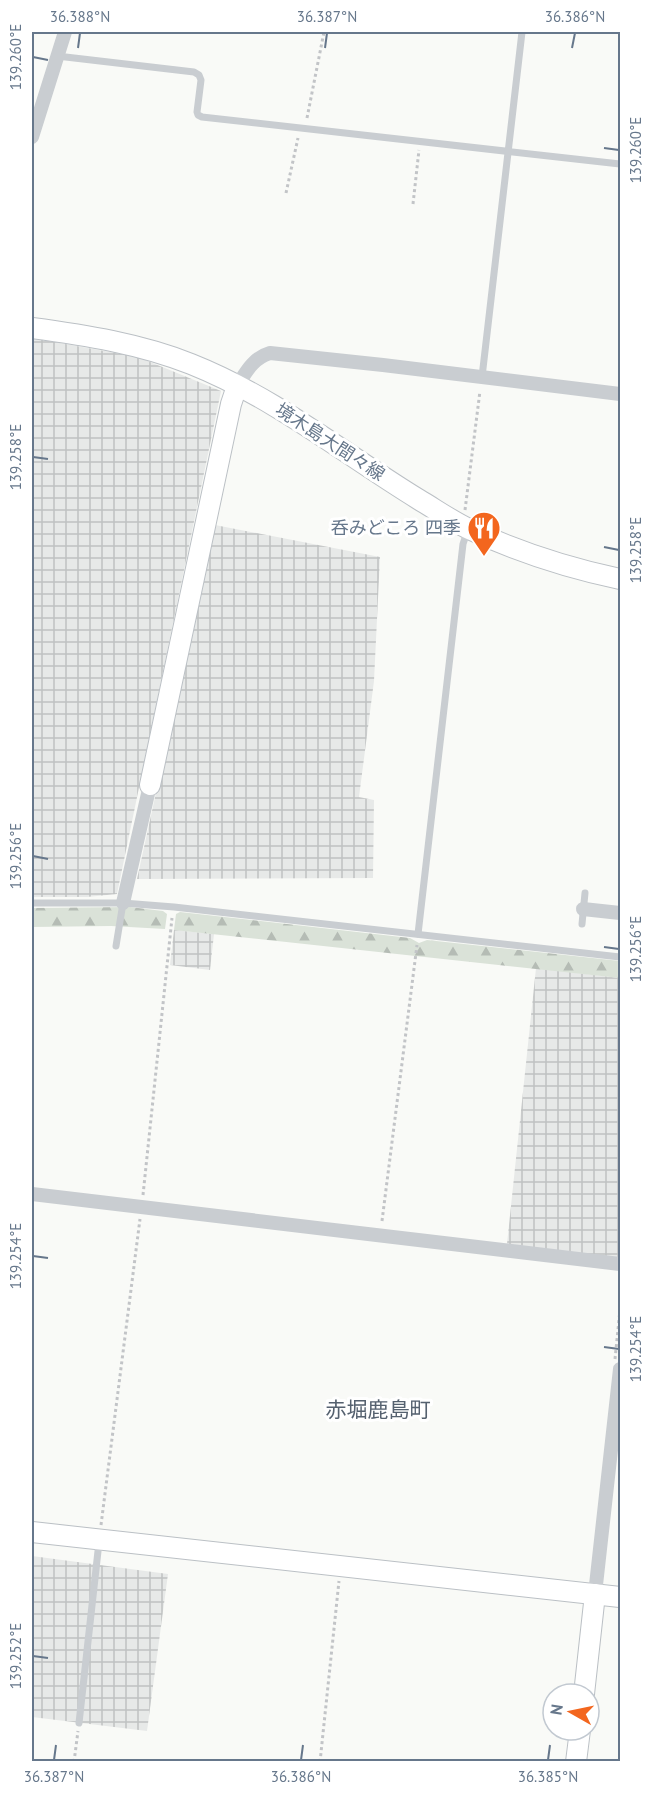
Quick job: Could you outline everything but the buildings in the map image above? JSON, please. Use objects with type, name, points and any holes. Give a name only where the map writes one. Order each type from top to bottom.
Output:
[{"type":"street","points":[[32,137],[65,32]]},
{"type":"street","name":"境木島大間々線","points":[[32,328],[107,340],[164,354],[192,364],[283,410],[384,478],[463,525],[508,546],[558,564],[621,579]]},
{"type":"street","points":[[123,903],[229,416],[237,386],[250,366],[261,356],[270,353],[621,394]]},
{"type":"street","points":[[584,909],[621,913]]},
{"type":"street","points":[[32,1194],[621,1264]]},
{"type":"street","points":[[585,1682],[621,1369]]},
{"type":"street","points":[[32,1532],[621,1597]]},
{"type":"street","points":[[576,1761],[578,1742]]},
{"type":"lane","points":[[482,377],[522,32]]},
{"type":"lane","points":[[57,56],[189,70],[199,75],[201,80],[198,115],[621,164]]},
{"type":"lane","points":[[418,934],[463,544],[463,525]]},
{"type":"lane","points":[[582,924],[585,893]]},
{"type":"lane","points":[[32,903],[123,903],[174,907],[621,957]]},
{"type":"lane","points":[[116,946],[123,903]]},
{"type":"lane","points":[[78,1723],[99,1539]]},
{"type":"path","points":[[286,193],[299,134],[306,118],[324,32]]},
{"type":"path","points":[[414,204],[419,142]]},
{"type":"path","points":[[463,525],[482,377]]},
{"type":"path","points":[[99,1539],[142,1207],[174,907]]},
{"type":"path","points":[[380,1235],[418,934]]},
{"type":"path","points":[[320,1761],[341,1566]]},
{"type":"path","points":[[74,1761],[78,1723]]},
{"type":"shaded area","points":[[32,338],[138,357],[221,391],[117,894],[87,897],[32,897]]},
{"type":"shaded area","points":[[215,525],[380,557],[374,681],[359,797],[374,800],[373,878],[137,879]]},
{"type":"shaded area","points":[[174,930],[214,934],[210,970],[170,965]]},
{"type":"shaded area","points":[[536,968],[620,978],[620,1258],[507,1244]]},
{"type":"shaded area","points":[[32,1556],[168,1574],[147,1731],[32,1717]]},
{"type":"green space","points":[[130,907],[163,911],[167,914],[165,929],[111,926],[32,927],[32,908]]},
{"type":"green space","points":[[180,912],[410,938],[419,943],[427,940],[620,961],[620,978],[174,930],[176,914]]},
{"type":"place","name":"呑みどころ 四季","points":[[484,557]]},
{"type":"district","name":"赤堀鹿島町","points":[[378,1410]]}]
